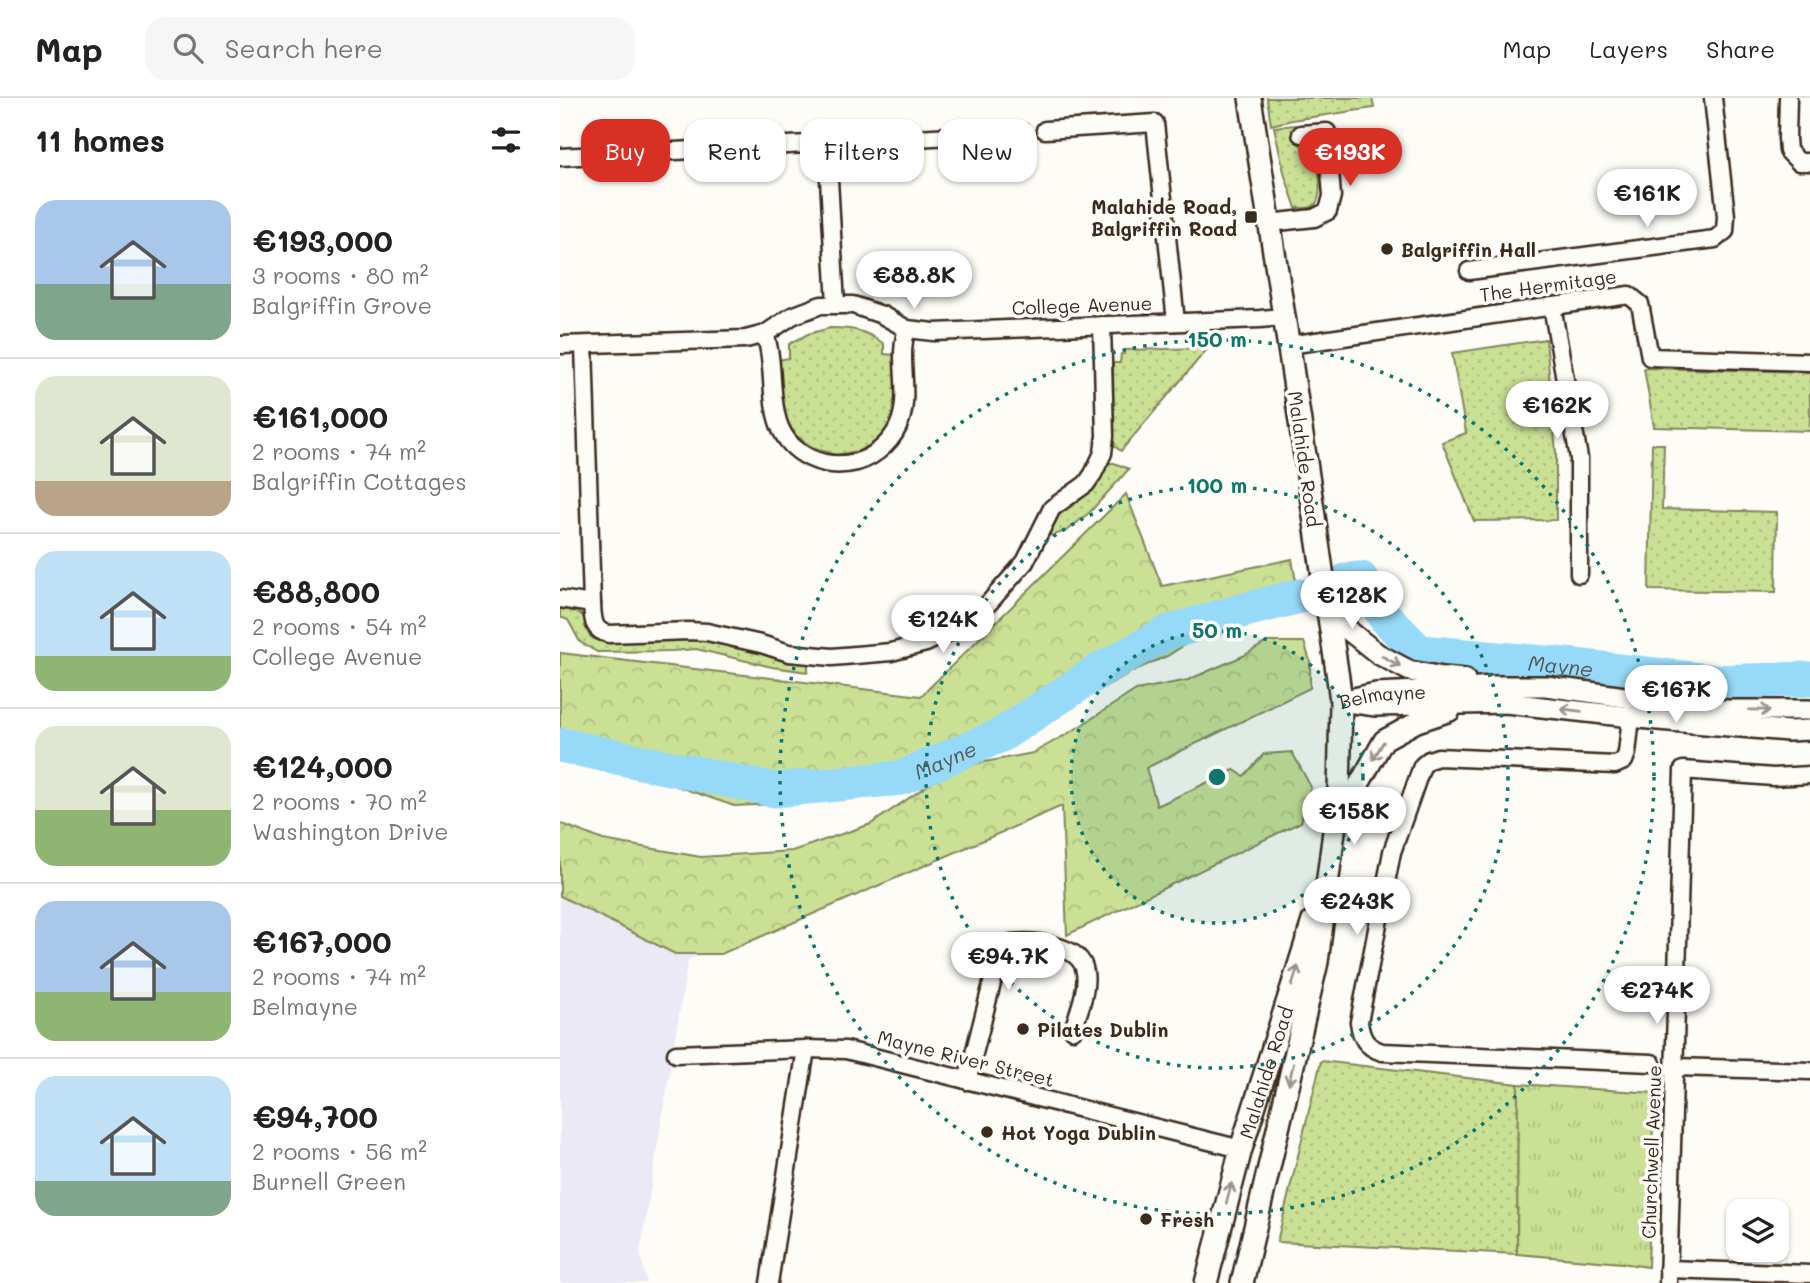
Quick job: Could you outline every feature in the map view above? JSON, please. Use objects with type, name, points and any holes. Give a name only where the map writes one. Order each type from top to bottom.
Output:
[{"type":"main road","name":"Malahide Road","points":[[1242,1283],[1317,962],[1339,793],[1341,701],[1250,98]]},
{"type":"main road","name":"Malahide Road","points":[[1206,1283],[1241,1149],[1331,862]]},
{"type":"street","points":[[1469,271],[1715,239],[1725,231],[1726,216],[1713,98]]},
{"type":"street","points":[[1788,98],[1788,151],[1799,162],[1810,162]]},
{"type":"street","points":[[1045,130],[1156,124],[1176,321]]},
{"type":"street","points":[[1269,223],[1314,218],[1328,211],[1331,203],[1327,132],[1301,134]]},
{"type":"street","points":[[560,157],[800,144]]},
{"type":"street","points":[[829,182],[836,305]]},
{"type":"street","name":"The Hermitage","points":[[1289,345],[1629,295],[1640,304],[1650,357],[1810,362]]},
{"type":"street","name":"College Avenue","points":[[560,345],[746,339],[765,334],[792,316],[821,305],[853,305],[882,315],[907,329],[934,332],[1284,317]]},
{"type":"street","points":[[1552,306],[1578,458],[1579,574]]},
{"type":"street","points":[[584,345],[592,604],[593,622],[598,631],[707,632],[789,653],[832,657],[891,652],[926,643],[958,628],[988,604],[1024,562],[1052,508],[1086,484],[1103,453],[1105,436],[1102,325]]},
{"type":"street","points":[[765,334],[769,345],[775,412],[785,437],[806,456],[829,464],[841,464],[863,460],[872,455],[894,434],[901,418],[904,398],[903,340],[907,329]]},
{"type":"street","points":[[1322,571],[1348,630],[1378,654],[1410,671],[1443,677],[1546,686]]},
{"type":"street","points":[[560,599],[592,604]]},
{"type":"street","name":"Belmayne","points":[[1341,701],[1376,693],[1492,686],[1546,686],[1718,710],[1810,710]]},
{"type":"street","name":"Belmayne","points":[[1341,701],[1377,706],[1506,703],[1788,731],[1810,730]]},
{"type":"street","points":[[1335,827],[1384,740],[1442,712],[1506,703]]},
{"type":"street","points":[[1631,717],[1627,753],[1624,761],[1615,765],[1438,757],[1422,766],[1392,852],[1359,1022],[1366,1043],[1372,1049],[1382,1052],[1652,1063]]},
{"type":"street","name":"Churchwell Avenue","points":[[1668,1276],[1683,770],[1773,777],[1810,775]]},
{"type":"street","points":[[967,1081],[999,956],[1011,943],[1051,945],[1070,951],[1081,960],[1085,971],[1085,984],[1073,1030]]},
{"type":"street","points":[[769,1283],[806,1049]]},
{"type":"street","name":"Mayne River Street","points":[[676,1054],[846,1050],[1241,1149]]},
{"type":"street","points":[[1674,1068],[1810,1071]]},
{"type":"street","points":[[1668,1276],[1810,1274]]},
{"type":"shaded area","points":[[560,894],[699,955],[688,960],[640,1253],[647,1283],[560,1283]]},
{"type":"green space","points":[[1267,98],[1372,98],[1374,108],[1271,125]]},
{"type":"green space","points":[[1296,125],[1298,143],[1315,156],[1319,171],[1319,196],[1313,206],[1307,208],[1296,208],[1285,176],[1274,127]]},
{"type":"green space","points":[[830,328],[852,329],[864,333],[884,344],[884,354],[895,355],[897,403],[893,418],[879,441],[858,451],[836,455],[812,447],[795,435],[784,415],[777,360],[789,358],[789,344],[808,334]]},
{"type":"green space","points":[[1546,339],[1556,453],[1556,520],[1474,521],[1442,442],[1466,433],[1452,353]]},
{"type":"green space","points":[[1208,348],[1121,451],[1114,446],[1113,363],[1120,363],[1121,354],[1124,354],[1125,350]]},
{"type":"green space","points":[[1644,368],[1810,372],[1810,431],[1654,427]]},
{"type":"green space","points":[[1652,444],[1664,444],[1662,509],[1777,512],[1776,592],[1649,590]]},
{"type":"green space","points":[[1109,463],[1129,469],[1090,512],[1068,530],[1050,535],[1058,515],[1091,491]]},
{"type":"green space","points":[[1126,494],[1162,586],[1292,559],[1300,605],[1295,609],[1202,634],[1167,656],[1135,670],[1060,711],[981,730],[973,747],[900,784],[833,798],[734,806],[659,780],[600,744],[560,746],[560,653],[921,696]]},
{"type":"green space","points":[[560,609],[582,615],[589,634],[597,640],[700,639],[808,663],[808,672],[772,667],[696,649],[597,652],[580,642],[568,620],[560,617]]},
{"type":"green space","points":[[1267,642],[1304,642],[1310,661],[1310,688],[1146,768],[1157,806],[1234,770],[1244,776],[1264,754],[1292,752],[1311,787],[1301,822],[1067,935],[1062,806],[721,954],[675,954],[560,896],[560,823],[603,840],[701,857],[792,851],[871,824],[953,768],[1033,753],[1136,690],[1188,680],[1243,656]]},
{"type":"green space","points":[[1321,1061],[1518,1084],[1517,1254],[1277,1242]]},
{"type":"green space","points":[[1518,1084],[1654,1093],[1648,1267],[1517,1254]]},
{"type":"waterway","name":"Mayne","points":[[1347,580],[1361,579],[1385,617],[1419,652],[1717,682],[1810,679]]},
{"type":"waterway","name":"Mayne","points":[[560,745],[775,790],[901,778],[1001,735],[1102,669],[1167,633],[1300,596]]},
{"type":"place","name":"Malahide Road, Balgriffin Road","points":[[1251,217]]},
{"type":"place","name":"Balgriffin Hall","points":[[1387,249]]},
{"type":"place","name":"Pilates Dublin","points":[[1023,1029]]},
{"type":"place","name":"Hot Yoga Dublin","points":[[987,1132]]},
{"type":"place","name":"Fresh","points":[[1146,1219]]}]
